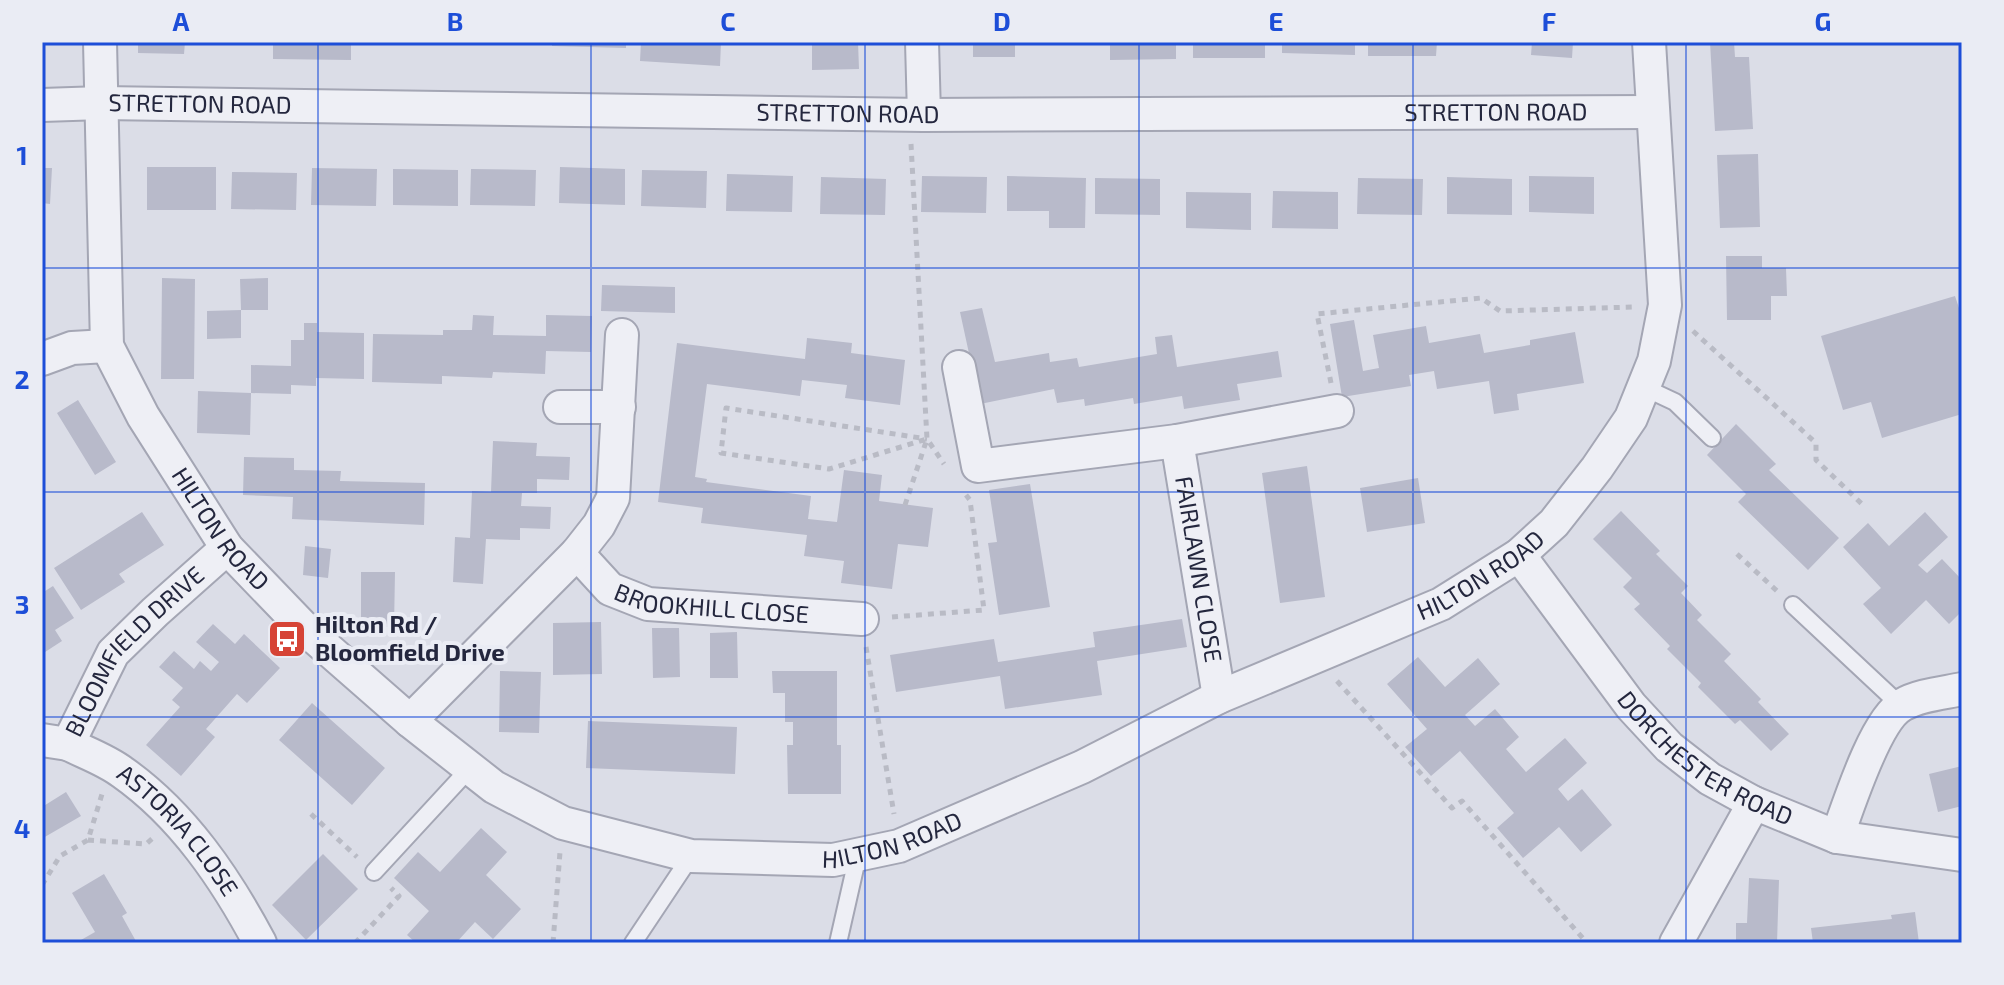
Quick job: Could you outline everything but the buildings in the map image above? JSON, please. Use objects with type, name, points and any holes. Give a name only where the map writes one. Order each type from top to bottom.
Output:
[{"type":"street","name":"HILTON ROAD","points":[[100,42],[107,346],[143,416],[227,548],[306,630],[410,721],[494,787],[563,823],[691,856],[833,860],[899,846],[1082,767],[1219,697],[1441,604],[1519,555],[1554,523],[1631,418],[1654,361],[1665,305],[1649,42]]},
{"type":"street","points":[[917,115],[922,42]]},
{"type":"street","name":"STRETTON ROAD","points":[[42,105],[102,103],[917,115],[1653,112]]},
{"type":"street","points":[[410,721],[577,553],[599,525],[613,498],[622,335]]},
{"type":"street","points":[[42,359],[72,348],[107,346]]},
{"type":"street","name":"FAIRLAWN CLOSE","points":[[959,367],[978,466],[1177,441],[1337,411]]},
{"type":"street","points":[[560,407],[619,407]]},
{"type":"street","name":"FAIRLAWN CLOSE","points":[[1177,441],[1219,697]]},
{"type":"street","name":"BLOOMFIELD DRIVE","points":[[55,742],[113,653],[227,548]]},
{"type":"street","name":"BROOKHILL CLOSE","points":[[577,553],[610,589],[648,604],[862,619]]},
{"type":"street","name":"DORCHESTER ROAD","points":[[1519,555],[1631,706],[1669,747],[1710,779],[1754,803],[1837,837],[1962,855]]},
{"type":"street","points":[[1837,837],[1862,769],[1886,720],[1900,705],[1962,689]]},
{"type":"street","name":"ASTORIA CLOSE","points":[[55,742],[122,771],[175,818],[233,892],[260,943]]},
{"type":"street","points":[[1676,943],[1754,803]]},
{"type":"lane","points":[[1643,387],[1675,402],[1712,438]]},
{"type":"lane","points":[[1793,605],[1900,705]]},
{"type":"lane","points":[[374,872],[470,768]]},
{"type":"lane","points":[[838,943],[858,855]]},
{"type":"lane","points":[[633,943],[691,856]]},
{"type":"path","points":[[905,505],[927,439],[917,115]]},
{"type":"path","points":[[1337,411],[1317,314],[1481,298],[1500,311],[1665,305],[1816,443],[1816,460],[1864,506]]},
{"type":"path","points":[[927,439],[829,469],[721,453],[726,408],[927,439],[953,476]]},
{"type":"path","points":[[899,846],[862,619],[984,610],[970,500],[961,488]]},
{"type":"path","points":[[1737,554],[1793,605]]},
{"type":"path","points":[[1315,657],[1452,808],[1462,801],[1587,943]]},
{"type":"path","points":[[88,840],[110,765]]},
{"type":"path","points":[[42,885],[60,856],[88,840],[146,844],[175,818]]},
{"type":"path","points":[[553,943],[563,823]]},
{"type":"place","name":"Hilton Rd / Bloomfield Drive","points":[[287,639]]}]
